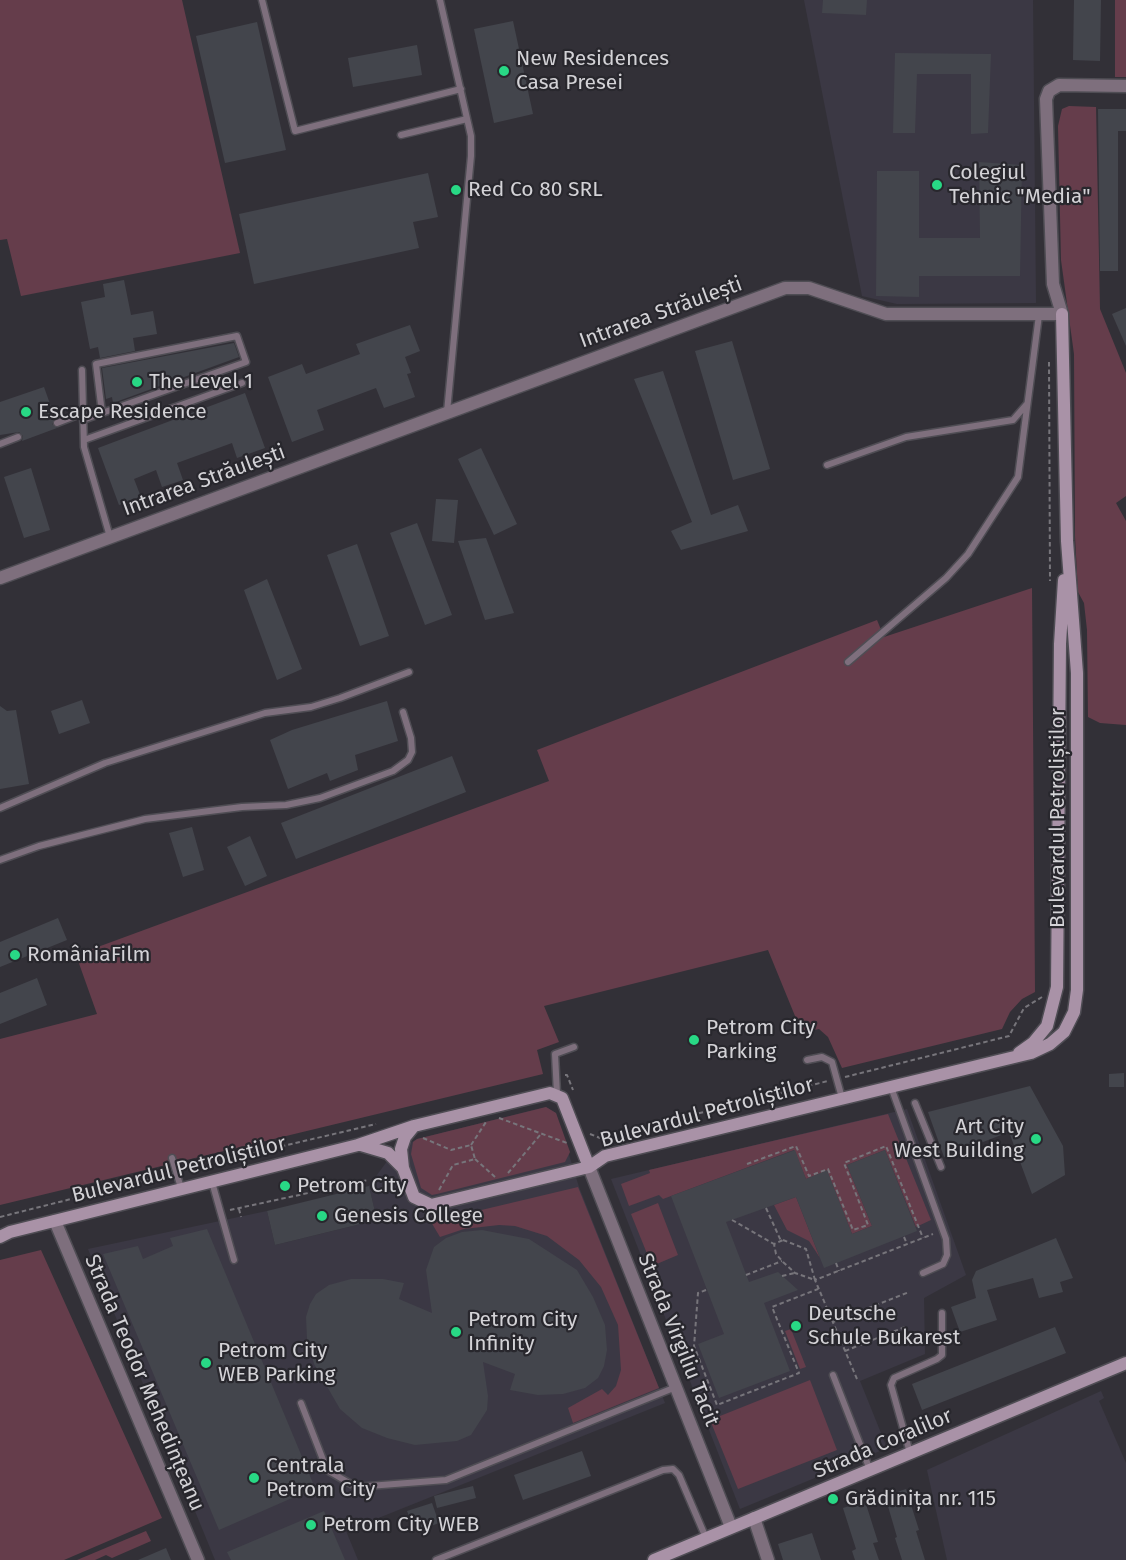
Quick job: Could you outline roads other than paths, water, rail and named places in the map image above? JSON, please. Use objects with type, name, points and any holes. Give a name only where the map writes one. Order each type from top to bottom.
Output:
[{"type":"street","points":[[1062,314],[1053,284],[1048,91],[1059,85],[1126,86]]},
{"type":"street","name":"Intrarea Străulești","points":[[0,578],[447,412],[797,286],[886,314],[1062,314]]},
{"type":"street","name":"Bulevardul Petroliștilor","points":[[416,1131],[405,1137],[401,1149],[403,1168],[414,1197],[431,1205],[589,1167],[605,1156],[1011,1059],[1050,1044],[1070,1022],[1077,990],[1077,673],[1067,541],[1062,314]]},
{"type":"street","name":"Bulevardul Petroliștilor","points":[[1011,1059],[1034,1043],[1047,1026],[1057,987],[1060,644],[1067,541]]},
{"type":"street","points":[[1057,910],[1077,910]]},
{"type":"street","points":[[1047,1026],[1070,1022]]},
{"type":"street","name":"Bulevardul Petroliștilor","points":[[3,1234],[416,1131],[536,1095],[558,1094],[562,1098],[589,1167]]},
{"type":"street","name":"Bulevardul Petroliștilor","points":[[358,1145],[388,1153],[403,1168]]},
{"type":"street","name":"Strada Virgiliu Tacit","points":[[589,1167],[731,1527]]},
{"type":"street","name":"Strada Teodor Mehedințeanu","points":[[55,1221],[198,1560]]},
{"type":"street","name":"Strada Coralilor","points":[[654,1560],[1126,1363]]},
{"type":"street","points":[[754,1518],[768,1560]]},
{"type":"lane","points":[[262,0],[295,131],[461,89]]},
{"type":"lane","points":[[440,0],[467,119],[471,156],[447,412]]},
{"type":"lane","points":[[401,135],[467,119]]},
{"type":"lane","points":[[848,662],[946,578],[986,528],[1018,477],[1039,315]]},
{"type":"lane","points":[[57,423],[102,413],[246,362],[237,336],[96,364],[102,413]]},
{"type":"lane","points":[[82,370],[84,440],[110,537]]},
{"type":"lane","points":[[84,440],[242,383]]},
{"type":"lane","points":[[827,465],[906,437],[1013,420],[1027,404]]},
{"type":"lane","points":[[0,444],[18,437]]},
{"type":"lane","points":[[0,808],[105,764],[243,719],[311,707],[409,672]]},
{"type":"lane","points":[[0,860],[39,846],[145,819],[242,807],[286,805],[321,798],[393,771],[408,760],[412,752],[411,738],[403,712]]},
{"type":"lane","points":[[558,1094],[555,1054],[574,1047]]},
{"type":"lane","points":[[807,1060],[822,1057],[832,1062],[842,1098]]},
{"type":"lane","points":[[891,1087],[946,1239],[947,1255],[943,1264],[923,1274]]},
{"type":"lane","points":[[915,1103],[941,1167]]},
{"type":"lane","points":[[172,1158],[181,1188]]},
{"type":"lane","points":[[212,1181],[234,1260]]},
{"type":"lane","points":[[911,1454],[891,1385],[894,1378],[937,1359],[942,1354],[942,1313]]},
{"type":"lane","points":[[833,1375],[870,1471]]},
{"type":"lane","points":[[301,1403],[327,1470],[356,1487],[446,1480],[676,1387]]},
{"type":"lane","points":[[436,1560],[663,1470],[673,1469],[679,1475],[706,1538]]},
{"type":"place","name":"New Residences Casa Presei","points":[[504,71]]},
{"type":"place","name":"Colegiul Tehnic \"Media\"","points":[[937,185]]},
{"type":"place","name":"Red Co 80 SRL","points":[[456,190]]},
{"type":"place","name":"The Level 1","points":[[137,382]]},
{"type":"place","name":"Escape Residence","points":[[26,412]]},
{"type":"place","name":"RomâniaFilm","points":[[15,955]]},
{"type":"place","name":"Petrom City Parking","points":[[694,1040]]},
{"type":"place","name":"Art City West Building","points":[[1036,1139]]},
{"type":"place","name":"Petrom City","points":[[285,1186]]},
{"type":"place","name":"Genesis College","points":[[322,1216]]},
{"type":"place","name":"Deutsche Schule Bukarest","points":[[796,1326]]},
{"type":"place","name":"Petrom City Infinity","points":[[456,1332]]},
{"type":"place","name":"Petrom City WEB Parking","points":[[206,1363]]},
{"type":"place","name":"Centrala Petrom City","points":[[254,1478]]},
{"type":"place","name":"Grădinița nr. 115","points":[[833,1499]]},
{"type":"place","name":"Petrom City WEB","points":[[311,1525]]}]
